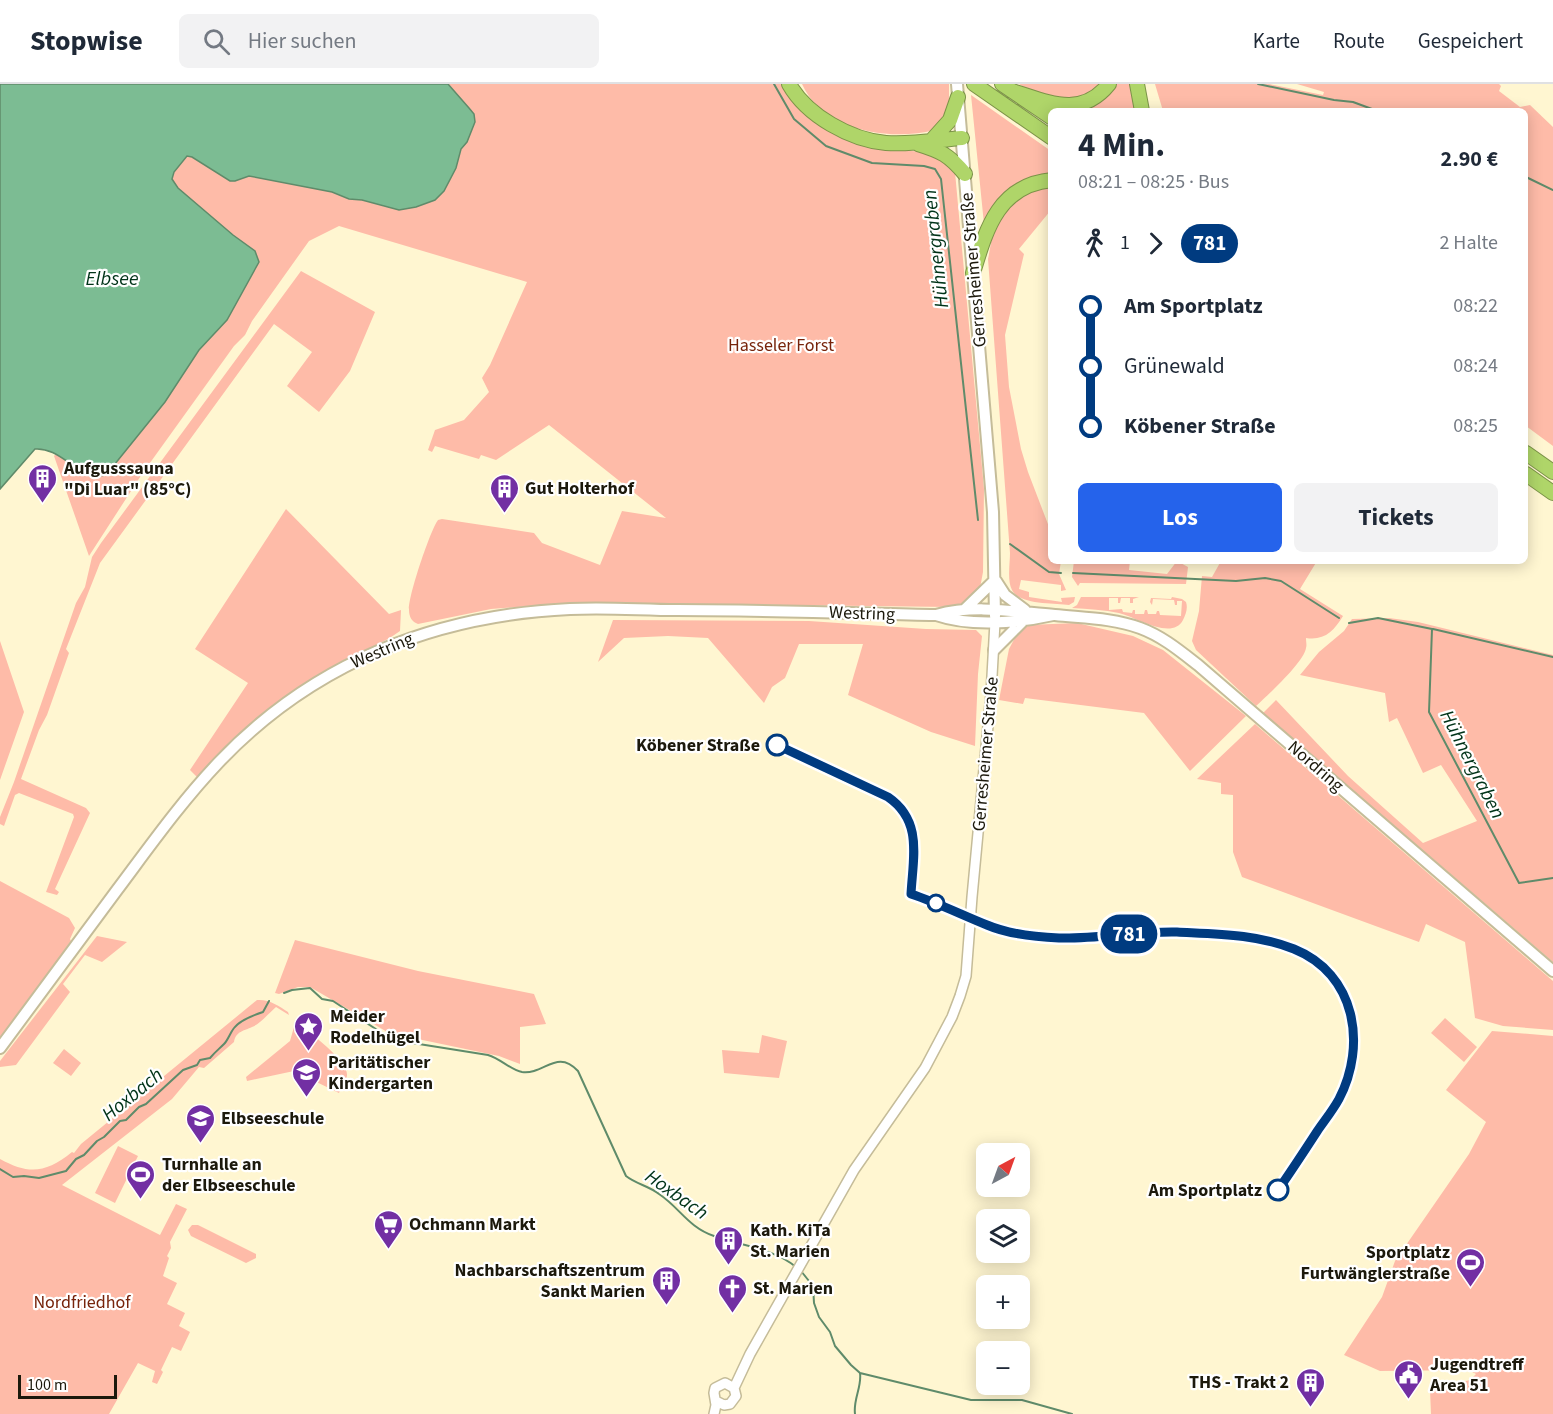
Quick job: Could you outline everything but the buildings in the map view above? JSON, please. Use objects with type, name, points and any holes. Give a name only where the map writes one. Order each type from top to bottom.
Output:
[{"type":"highway","points":[[789,84],[805,104],[824,119],[856,135],[887,143],[962,138]]},
{"type":"highway","points":[[795,84],[805,104]]},
{"type":"highway","points":[[974,84],[1048,135]]},
{"type":"highway","points":[[1007,87],[1050,103],[1072,106],[1091,101],[1109,84]]},
{"type":"highway","points":[[1137,84],[1141,108]]},
{"type":"highway","points":[[1007,87],[1048,115]]},
{"type":"highway","points":[[932,140],[950,120],[958,91]]},
{"type":"highway","points":[[910,142],[944,153],[965,174]]},
{"type":"highway","points":[[973,273],[986,231],[1003,204],[1023,189],[1048,181]]},
{"type":"highway","points":[[1528,454],[1553,472]]},
{"type":"highway","points":[[1528,475],[1553,493]]},
{"type":"main road","name":"Gerresheimer Straße","points":[[958,91],[993,512],[995,622]]},
{"type":"main road","points":[[964,610],[995,580],[1011,601],[1028,611]]},
{"type":"main road","name":"Westring","points":[[0,1048],[168,822],[220,760],[295,697],[358,659],[411,637],[444,627],[507,615],[571,609],[775,610],[936,615],[964,610],[995,610]]},
{"type":"main road","name":"Nordring","points":[[995,610],[1028,611],[1129,624],[1152,633],[1176,647],[1553,971]]},
{"type":"main road","name":"Westring","points":[[936,615],[950,620],[995,622]]},
{"type":"main road","name":"Nordring","points":[[995,622],[1022,622],[1053,615]]},
{"type":"main road","points":[[994,650],[1022,622]]},
{"type":"street","name":"Gerresheimer Straße","points":[[730,1386],[854,1170],[925,1068],[952,1017],[966,976],[995,622]]},
{"type":"street","points":[[714,1414],[716,1401],[714,1393],[720,1384],[730,1386],[735,1399],[720,1414]]},
{"type":"street","points":[[716,1401],[727,1405]]},
{"type":"green space","name":"Hasseler Forst","points":[[0,84],[785,84],[811,116],[841,138],[876,149],[937,153],[955,172],[984,489],[983,572],[980,588],[962,605],[951,607],[558,604],[491,609],[416,623],[409,610],[412,592],[420,564],[438,520],[534,533],[542,543],[600,565],[622,511],[666,518],[549,425],[496,460],[481,455],[479,459],[435,446],[432,452],[428,450],[435,430],[464,420],[489,392],[482,378],[527,282],[339,226],[309,241],[252,321],[245,335],[234,346],[142,474],[89,556],[54,456],[56,454],[86,473],[106,475],[165,402],[199,350],[227,320]]},
{"type":"green space","points":[[802,84],[949,84],[949,112],[934,130],[917,133],[878,133],[841,122],[825,112],[812,100]]},
{"type":"green space","points":[[1019,84],[1104,84],[1075,101],[1035,94]]},
{"type":"green space","points":[[1112,84],[1135,84],[1139,108],[1058,108]]},
{"type":"green space","points":[[1155,84],[1269,84],[1323,95],[1324,92],[1297,84],[1499,84],[1501,86],[1499,91],[1520,107],[1530,105],[1553,127],[1553,446],[1528,427],[1528,108],[1162,108]]},
{"type":"green space","points":[[971,95],[1048,149],[1048,176],[1039,178],[984,224]]},
{"type":"green space","points":[[1048,185],[1048,214],[1019,249],[1024,254],[1005,335],[1009,387],[1021,449],[1048,524],[1048,564],[1061,564],[1059,574],[1066,590],[1061,591],[1061,585],[1021,580],[1019,589],[1029,592],[1029,597],[1062,602],[1061,598],[1075,597],[1074,602],[1069,605],[1029,601],[1022,598],[1012,590],[1009,577],[1010,553],[988,259],[999,217],[1009,205],[1036,189]]},
{"type":"green space","points":[[301,271],[375,312],[350,371],[319,412],[287,386],[312,352],[274,324],[100,563],[66,649],[69,653],[47,715],[21,779],[86,808],[90,813],[55,889],[59,892],[57,895],[46,892],[74,817],[73,814],[19,793],[15,795],[4,826],[0,824],[0,817],[76,603],[85,587],[92,557]]},
{"type":"green space","points":[[286,509],[389,614],[401,610],[400,631],[379,644],[342,661],[284,699],[197,777],[190,770],[248,683],[195,649]]},
{"type":"green space","points":[[1074,564],[1130,564],[1129,570],[1167,574],[1175,564],[1188,567],[1186,584],[1080,583],[1078,586],[1072,577]]},
{"type":"green space","points":[[1219,564],[1315,564],[1300,589],[1343,616],[1328,634],[1318,638],[1306,638],[1306,648],[1299,661],[1256,706],[1196,650],[1192,641],[1199,611],[1202,576],[1212,577]]},
{"type":"green space","points":[[1081,597],[1139,597],[1133,599],[1133,603],[1130,603],[1130,598],[1121,598],[1118,603],[1118,598],[1109,598],[1109,610],[1122,609],[1123,612],[1132,613],[1135,610],[1135,614],[1144,614],[1147,610],[1148,614],[1156,614],[1159,611],[1160,615],[1181,616],[1182,601],[1177,601],[1175,605],[1174,600],[1153,599],[1152,605],[1151,598],[1182,599],[1186,602],[1187,609],[1178,626],[1162,628],[1119,613],[1072,608],[1077,605]]},
{"type":"green space","points":[[1389,618],[1418,622],[1553,655],[1553,962],[1263,713],[1276,700],[1348,776],[1423,843],[1477,821],[1441,765],[1423,773],[1397,718],[1389,722],[1385,693],[1300,675],[1319,652],[1344,631],[1352,619]]},
{"type":"green space","points":[[613,620],[809,621],[976,630],[982,636],[975,746],[931,732],[848,695],[863,644],[799,644],[785,678],[772,687],[764,703],[708,638],[668,636],[624,638],[598,662]]},
{"type":"green space","points":[[1077,623],[1133,636],[1163,650],[1246,716],[1190,771],[1144,713],[1025,698],[1023,704],[999,700],[1009,649],[1017,634],[1015,631],[1028,625]]},
{"type":"green space","points":[[0,641],[24,712],[0,780]]},
{"type":"green space","points":[[1255,724],[1553,981],[1553,1030],[1503,1026],[1475,1018],[1465,942],[1426,924],[1419,942],[1242,877],[1233,852],[1233,795],[1221,794],[1221,783],[1197,779]]},
{"type":"green space","points":[[0,881],[69,918],[75,928],[71,941],[0,1041]]},
{"type":"green space","points":[[97,936],[127,942],[102,962],[85,955],[63,984],[70,992],[16,1065],[0,1067],[0,1061]]},
{"type":"green space","points":[[295,940],[418,971],[534,994],[546,1024],[520,1027],[520,1064],[499,1056],[389,1033],[310,987],[298,987],[279,994],[275,993]]},
{"type":"green space","name":"Nordfriedhof","points":[[257,1000],[274,1003],[289,1015],[276,1007],[258,1023],[238,1033],[234,1042],[204,1068],[199,1067],[172,1099],[62,1185],[160,1235],[176,1204],[187,1209],[170,1242],[171,1248],[167,1256],[169,1258],[163,1276],[177,1283],[167,1304],[185,1313],[179,1326],[190,1332],[181,1351],[172,1347],[157,1384],[152,1382],[155,1371],[138,1363],[109,1414],[0,1414],[0,1159],[20,1168],[37,1169],[45,1168],[72,1152],[74,1153],[81,1144]]},
{"type":"green space","points":[[1445,1018],[1477,1047],[1464,1062],[1431,1033]]},
{"type":"green space","points":[[299,1024],[336,1055],[342,1063],[347,1076],[339,1093],[294,1071],[247,1081],[246,1077],[290,1041],[294,1027]]},
{"type":"green space","points":[[1492,1031],[1553,1036],[1553,1414],[1431,1414],[1430,1390],[1470,1380],[1476,1374],[1469,1370],[1380,1371],[1344,1355],[1382,1297],[1395,1261],[1469,1154],[1486,1122],[1446,1090]]},
{"type":"green space","points":[[762,1035],[787,1041],[779,1078],[724,1073],[722,1050],[759,1053]]},
{"type":"green space","points":[[64,1049],[81,1063],[71,1076],[53,1063]]},
{"type":"green space","points":[[118,1146],[138,1156],[115,1203],[95,1193]]},
{"type":"green space","points":[[192,1225],[198,1225],[256,1254],[256,1258],[246,1263],[191,1236],[188,1230]]},
{"type":"water","name":"Elbsee","points":[[0,84],[448,84],[474,114],[475,122],[444,191],[435,200],[399,210],[362,200],[349,199],[332,192],[249,176],[230,181],[187,156],[174,172],[172,179],[178,188],[255,251],[259,262],[227,320],[199,350],[165,402],[106,475],[86,473],[53,453],[35,449],[0,489]]},
{"type":"waterway","name":"Hühnergraben","points":[[774,84],[794,119],[826,146],[872,163],[924,166],[935,169],[941,179],[978,520]]},
{"type":"waterway","points":[[1258,84],[1353,102],[1369,108]]},
{"type":"waterway","points":[[1528,178],[1553,190]]},
{"type":"waterway","name":"Hühnergraben","points":[[1010,544],[1049,572],[1061,573]]},
{"type":"waterway","name":"Hühnergraben","points":[[1073,573],[1236,581],[1265,578],[1281,581],[1339,618]]},
{"type":"waterway","name":"Hühnergraben","points":[[1349,623],[1378,618],[1432,629],[1429,712],[1519,883],[1553,878]]},
{"type":"waterway","points":[[1433,629],[1553,657]]},
{"type":"waterway","name":"Hoxbach","points":[[284,993],[310,988],[322,999],[333,1001],[388,1037],[400,1041],[488,1055],[522,1072],[530,1072],[557,1062],[570,1065],[578,1071],[626,1176],[659,1194],[697,1228],[724,1239],[767,1251],[796,1267]]},
{"type":"waterway","name":"Hoxbach","points":[[0,1169],[13,1177],[39,1178],[66,1171],[76,1159],[84,1155],[120,1121],[126,1120],[139,1107],[146,1104],[183,1070],[197,1065],[200,1060],[210,1058],[237,1025],[263,1012],[269,1001]]},
{"type":"waterway","name":"Hoxbach","points":[[801,1271],[813,1286],[814,1303],[819,1317],[830,1332],[835,1346],[860,1373],[971,1400],[1022,1400],[1072,1414]]},
{"type":"waterway","points":[[855,1414],[860,1373]]},
{"type":"bus line","name":"781","points":[[777,745],[897,803],[906,814],[912,829],[914,843],[911,894],[935,902],[988,926],[1059,938],[1174,932],[1252,938],[1296,950],[1329,973],[1337,983],[1350,1011],[1354,1039],[1352,1059],[1338,1100],[1278,1190]]},
{"type":"place","name":"Aufgusssauna \"Di Luar\" (85°C)","points":[[43,504]]},
{"type":"place","name":"Gut Holterhof","points":[[504,514]]},
{"type":"place","name":"Köbener Straße","points":[[777,745]]},
{"type":"place","name":"Meider Rodelhügel","points":[[309,1052]]},
{"type":"place","name":"Paritätischer Kindergarten","points":[[307,1098]]},
{"type":"place","name":"Elbseeschule","points":[[200,1144]]},
{"type":"place","name":"Am Sportplatz","points":[[1278,1190]]},
{"type":"place","name":"Turnhalle an der Elbseeschule","points":[[141,1200]]},
{"type":"place","name":"Ochmann Markt","points":[[388,1250]]},
{"type":"place","name":"Kath. KiTa St. Marien","points":[[729,1266]]},
{"type":"place","name":"Sportplatz Furtwänglerstraße","points":[[1471,1288]]},
{"type":"place","name":"Nachbarschaftszentrum Sankt Marien","points":[[666,1306]]},
{"type":"place","name":"St. Marien","points":[[732,1314]]},
{"type":"place","name":"Jugendtreff Area 51","points":[[1409,1400]]},
{"type":"place","name":"THS - Trakt 2","points":[[1310,1408]]}]
